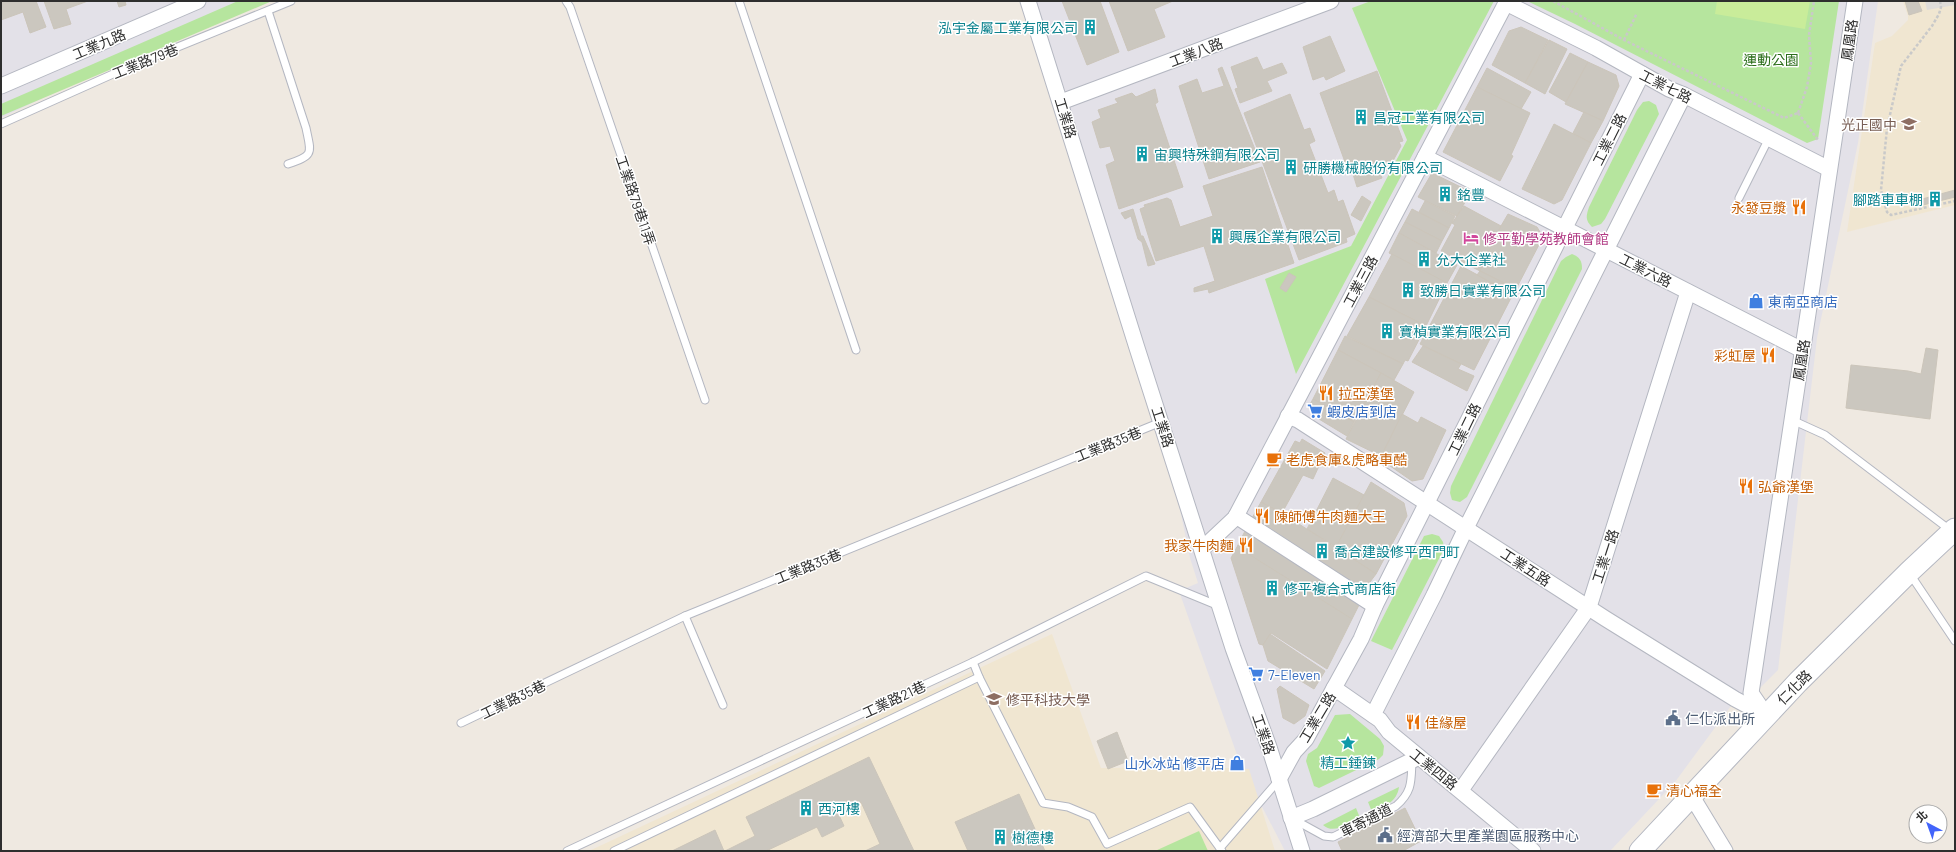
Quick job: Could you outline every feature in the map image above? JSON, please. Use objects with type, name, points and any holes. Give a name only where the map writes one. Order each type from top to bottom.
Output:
[{"type":"main road","name":"仁化路","points":[[1640,851],[1766,715],[1909,572],[1954,530]]},
{"type":"street","name":"工業九路","points":[[1,86],[198,1]]},
{"type":"street","name":"工業路","points":[[1028,1],[1061,102],[1128,323],[1302,851]]},
{"type":"street","name":"工業八路","points":[[1061,102],[1331,1]]},
{"type":"street","name":"鳳凰路","points":[[1766,715],[1751,693],[1855,1]]},
{"type":"street","name":"工業七路","points":[[1506,2],[1596,48],[1669,89],[1684,95],[1769,138],[1830,163]]},
{"type":"street","name":"工業三路","points":[[1202,549],[1230,524],[1236,516],[1506,2]]},
{"type":"street","name":"工業二路","points":[[1279,779],[1294,752],[1306,739],[1361,639],[1375,606],[1642,74]]},
{"type":"street","points":[[1373,715],[1684,95]]},
{"type":"street","name":"工業六路","points":[[1425,157],[1802,350]]},
{"type":"street","name":"工業一路","points":[[1461,790],[1589,607],[1688,292]]},
{"type":"street","name":"工業五路","points":[[1288,416],[1298,420],[1735,699],[1766,715]]},
{"type":"street","points":[[1236,516],[1375,606]]},
{"type":"street","name":"工業四路","points":[[1334,688],[1380,720],[1389,732],[1415,758],[1461,790],[1533,851]]},
{"type":"street","points":[[1291,818],[1313,809],[1415,758]]},
{"type":"street","points":[[1691,795],[1725,851]]},
{"type":"lane","name":"工業路79巷","points":[[1,124],[131,66],[291,1]]},
{"type":"lane","name":"工業路79巷11弄","points":[[566,1],[570,7],[705,400]]},
{"type":"lane","points":[[739,1],[856,350]]},
{"type":"lane","points":[[268,11],[306,128],[310,145],[309,152],[305,158],[288,164]]},
{"type":"lane","points":[[1739,198],[1769,138]]},
{"type":"lane","points":[[1792,420],[1825,435],[1954,530]]},
{"type":"lane","name":"工業路35巷","points":[[461,723],[685,616],[1161,422]]},
{"type":"lane","points":[[1909,572],[1955,641]]},
{"type":"lane","name":"工業路21巷","points":[[567,851],[972,662],[1146,576],[1220,606]]},
{"type":"lane","points":[[685,616],[723,705]]},
{"type":"lane","points":[[972,662],[1043,803],[1068,807],[1092,817],[1107,844],[1190,807],[1221,849],[1279,779]]},
{"type":"lane","points":[[614,851],[979,677]]},
{"type":"lane","name":"車寄通道","points":[[1291,818],[1324,836],[1334,837],[1396,806],[1404,799],[1410,789],[1415,758]]},
{"type":"path","points":[[1553,1],[1624,40],[1784,118],[1798,113]]},
{"type":"path","points":[[1798,113],[1807,87],[1811,63],[1809,35],[1814,1]]},
{"type":"path","points":[[1940,1],[1941,7],[1939,14],[1932,26],[1900,66],[1887,128],[1881,190],[1887,212],[1891,215],[1955,201]]},
{"type":"path","points":[[1624,40],[1637,13]]},
{"type":"path","points":[[1798,113],[1830,163]]},
{"type":"shaded area","points":[[1,1],[272,1],[118,62],[1,118]]},
{"type":"shaded area","points":[[1024,1],[1878,1],[1858,143],[1817,338],[1778,670],[1747,701],[1739,695],[1675,782],[1610,851],[1285,851],[1241,766],[1179,591],[1198,583],[1190,558],[1162,422]]},
{"type":"shaded area","name":"光正國中","points":[[1903,1],[1955,1],[1955,205],[1847,232],[1875,43],[1892,36],[1908,20]]},
{"type":"shaded area","points":[[1925,1],[1955,1],[1955,5],[1927,10]]},
{"type":"shaded area","name":"修平科技大學","points":[[1052,634],[1101,768],[1200,767],[1249,769],[1275,851],[589,851]]},
{"type":"green space","points":[[238,1],[272,1],[1,116],[1,104]]},
{"type":"green space","points":[[1371,1],[1494,1],[1296,374],[1265,279],[1351,246],[1407,140],[1352,8]]},
{"type":"green space","name":"運動公園","points":[[1527,1],[1839,1],[1818,139],[1807,143]]},
{"type":"green space","points":[[1717,1],[1810,1],[1805,29],[1715,14]]},
{"type":"green space","points":[[1649,101],[1656,105],[1659,114],[1605,219],[1601,224],[1592,227],[1587,218],[1589,207],[1637,110],[1643,102]]},
{"type":"green space","points":[[1572,254],[1577,256],[1580,260],[1582,269],[1467,497],[1460,502],[1452,500],[1450,493],[1451,486],[1561,261]]},
{"type":"green space","points":[[1432,534],[1439,536],[1443,542],[1444,549],[1392,650],[1371,641],[1424,536]]},
{"type":"green space","points":[[1350,714],[1380,739],[1384,746],[1383,755],[1379,759],[1319,788],[1314,786],[1306,761],[1308,754],[1317,748],[1335,715]]},
{"type":"green space","points":[[1399,787],[1396,796],[1390,803],[1372,812],[1368,802]]},
{"type":"green space","points":[[1356,808],[1360,818],[1341,827],[1332,829],[1323,825]]},
{"type":"green space","points":[[1199,831],[1208,851],[1155,851]]},
{"type":"building","points":[[1,1],[36,1],[46,27],[30,33],[23,12],[1,20]]},
{"type":"building","points":[[44,1],[88,1],[66,9],[71,24],[54,29]]},
{"type":"building","points":[[117,1],[125,1],[126,5],[119,7]]},
{"type":"building","name":"泓宇金屬工業有限公司","points":[[1062,1],[1100,1],[1119,52],[1087,65]]},
{"type":"building","points":[[1109,1],[1173,1],[1154,9],[1165,37],[1128,51]]},
{"type":"building","points":[[1905,1],[1918,1],[1922,11],[1909,15]]},
{"type":"building","points":[[1521,27],[1548,40],[1525,83],[1492,65],[1509,31]]},
{"type":"building","points":[[1330,36],[1345,71],[1326,80],[1324,76],[1313,80],[1303,47]]},
{"type":"building","points":[[1549,40],[1567,49],[1545,94],[1525,83]]},
{"type":"building","points":[[1570,53],[1588,62],[1566,102],[1549,92]]},
{"type":"building","points":[[1257,57],[1263,70],[1282,63],[1287,73],[1267,81],[1272,91],[1240,103],[1235,89],[1238,88],[1231,67]]},
{"type":"building","points":[[1588,62],[1616,75],[1619,86],[1603,121],[1565,104]]},
{"type":"building","points":[[1222,67],[1260,162],[1209,179],[1179,86],[1197,79],[1202,93],[1224,86],[1218,69]]},
{"type":"building","points":[[1487,68],[1531,92],[1521,109],[1477,87]]},
{"type":"building","name":"昌冠工業有限公司","points":[[1377,71],[1403,141],[1399,142],[1401,146],[1388,170],[1380,172],[1382,178],[1357,187],[1349,161],[1345,162],[1320,93]]},
{"type":"building","points":[[1477,87],[1530,113],[1511,155],[1513,156],[1500,181],[1443,152]]},
{"type":"building","name":"宙興特殊鋼有限公司","points":[[1155,89],[1158,102],[1155,104],[1183,187],[1119,209],[1106,165],[1115,161],[1110,146],[1100,148],[1092,122],[1101,118],[1098,110],[1118,103],[1115,99],[1132,93],[1136,97]]},
{"type":"building","name":"研勝機械股份有限公司","points":[[1290,94],[1304,130],[1310,128],[1315,141],[1309,144],[1328,193],[1334,190],[1338,202],[1343,200],[1355,234],[1346,238],[1347,242],[1299,260],[1244,113]]},
{"type":"building","points":[[1584,112],[1603,121],[1591,143],[1573,133]]},
{"type":"building","points":[[1554,124],[1591,143],[1562,200],[1554,204],[1522,189]]},
{"type":"building","name":"興展企業有限公司","points":[[1262,167],[1294,263],[1209,293],[1208,289],[1194,292],[1194,288],[1215,281],[1204,246],[1156,261],[1140,209],[1145,207],[1144,205],[1167,198],[1171,200],[1180,227],[1213,216],[1203,186]]},
{"type":"building","name":"銘豐","points":[[1432,173],[1471,192],[1457,216],[1418,197]]},
{"type":"building","name":"腳踏車車棚","points":[[1955,190],[1955,197],[1915,207],[1915,201]]},
{"type":"building","points":[[1362,196],[1371,202],[1361,221],[1351,215]]},
{"type":"building","points":[[1425,201],[1455,216],[1449,228],[1419,212]]},
{"type":"building","name":"修平勤學苑教師會館","points":[[1464,206],[1501,226],[1480,271],[1441,251],[1455,225],[1452,223]]},
{"type":"building","points":[[1133,209],[1141,236],[1143,236],[1155,264],[1148,266],[1142,242],[1138,239],[1131,216],[1125,219],[1121,213]]},
{"type":"building","points":[[1412,209],[1449,228],[1442,241],[1405,222]]},
{"type":"building","points":[[1508,214],[1537,227],[1543,237],[1516,289],[1480,271]]},
{"type":"building","points":[[1405,222],[1442,241],[1436,253],[1399,233]]},
{"type":"building","name":"允大企業社","points":[[1399,233],[1457,265],[1447,283],[1389,253]]},
{"type":"building","name":"致勝日實業有限公司","points":[[1392,254],[1447,283],[1426,326],[1369,297]]},
{"type":"building","points":[[1461,266],[1513,294],[1474,370],[1420,344]]},
{"type":"building","points":[[1480,271],[1516,289],[1513,294],[1477,275]]},
{"type":"building","points":[[1289,273],[1296,277],[1286,292],[1280,288]]},
{"type":"building","name":"寶楨實業有限公司","points":[[1369,297],[1426,326],[1408,361],[1405,360],[1403,364],[1347,336]]},
{"type":"building","points":[[1345,336],[1403,364],[1394,380],[1338,350]]},
{"type":"building","points":[[1423,346],[1461,364],[1458,369],[1474,376],[1467,391],[1412,362]]},
{"type":"building","points":[[1926,348],[1938,350],[1930,419],[1846,408],[1851,365],[1908,371],[1921,374]]},
{"type":"building","points":[[1338,350],[1381,373],[1354,422],[1313,399]]},
{"type":"building","points":[[1381,373],[1414,392],[1381,456],[1346,439]]},
{"type":"building","points":[[1313,399],[1354,422],[1347,436],[1314,416],[1309,406]]},
{"type":"building","points":[[1402,414],[1418,423],[1421,417],[1446,430],[1423,479],[1412,481],[1380,459]]},
{"type":"building","points":[[1302,439],[1325,453],[1313,479],[1303,475],[1282,513],[1261,502],[1295,441],[1300,443]]},
{"type":"building","points":[[1333,478],[1364,495],[1336,547],[1307,529]]},
{"type":"building","points":[[1371,482],[1404,503],[1407,516],[1376,574],[1336,547]]},
{"type":"building","name":"喬合建設修平西門町","points":[[1261,502],[1282,513],[1376,574],[1364,590],[1251,520]]},
{"type":"building","points":[[1245,531],[1359,605],[1352,619],[1237,547]]},
{"type":"building","name":"修平複合式商店街","points":[[1237,547],[1352,619],[1327,669],[1271,633],[1263,645],[1259,644],[1231,558]]},
{"type":"building","points":[[1270,634],[1325,671],[1314,689],[1268,661],[1263,645]]},
{"type":"building","points":[[1280,686],[1309,705],[1305,716],[1294,724],[1283,718],[1277,689]]},
{"type":"building","points":[[1117,732],[1128,761],[1108,769],[1097,741]]},
{"type":"building","name":"西河樓","points":[[869,757],[914,851],[865,851],[880,844],[861,802],[838,813],[844,826],[822,837],[817,827],[766,851],[725,851],[755,836],[746,817]]},
{"type":"building","name":"樹德樓","points":[[1019,794],[1045,851],[968,851],[955,822]]},
{"type":"building","name":"經濟部大里產業園區服務中心","points":[[1405,808],[1421,841],[1403,851],[1342,851],[1338,842]]},
{"type":"building","points":[[1373,813],[1378,822],[1365,829],[1360,819]]},
{"type":"building","points":[[715,830],[724,851],[672,851]]},
{"type":"place","name":"泓宇金屬工業有限公司","points":[[1090,27]]},
{"type":"place","name":"昌冠工業有限公司","points":[[1361,117]]},
{"type":"place","name":"光正國中","points":[[1909,124]]},
{"type":"place","name":"宙興特殊鋼有限公司","points":[[1142,154]]},
{"type":"place","name":"研勝機械股份有限公司","points":[[1291,167]]},
{"type":"place","name":"銘豐","points":[[1445,194]]},
{"type":"place","name":"腳踏車車棚","points":[[1935,199]]},
{"type":"place","name":"永發豆漿","points":[[1799,207]]},
{"type":"place","name":"興展企業有限公司","points":[[1217,236]]},
{"type":"place","name":"修平勤學苑教師會館","points":[[1471,238]]},
{"type":"place","name":"允大企業社","points":[[1424,259]]},
{"type":"place","name":"致勝日實業有限公司","points":[[1408,290]]},
{"type":"place","name":"東南亞商店","points":[[1756,301]]},
{"type":"place","name":"寶楨實業有限公司","points":[[1387,331]]},
{"type":"place","name":"彩虹屋","points":[[1768,355]]},
{"type":"place","name":"拉亞漢堡","points":[[1326,393]]},
{"type":"place","name":"蝦皮店到店","points":[[1315,411]]},
{"type":"place","name":"老虎食庫&虎略車酷","points":[[1274,459]]},
{"type":"place","name":"弘爺漢堡","points":[[1746,486]]},
{"type":"place","name":"陳師傅牛肉麵大王","points":[[1262,516]]},
{"type":"place","name":"我家牛肉麵","points":[[1246,545]]},
{"type":"place","name":"喬合建設修平西門町","points":[[1322,551]]},
{"type":"place","name":"修平複合式商店街","points":[[1272,588]]},
{"type":"place","name":"7-Eleven","points":[[1256,674]]},
{"type":"place","name":"修平科技大學","points":[[994,699]]},
{"type":"place","name":"仁化派出所","points":[[1673,718]]},
{"type":"place","name":"佳緣屋","points":[[1413,722]]},
{"type":"place","name":"精工錘鍊","points":[[1348,743]]},
{"type":"place","name":"山水冰站 修平店","points":[[1237,763]]},
{"type":"place","name":"清心福全","points":[[1654,790]]},
{"type":"place","name":"西河樓","points":[[806,808]]},
{"type":"place","name":"經濟部大里產業園區服務中心","points":[[1385,835]]},
{"type":"place","name":"樹德樓","points":[[1000,837]]}]
